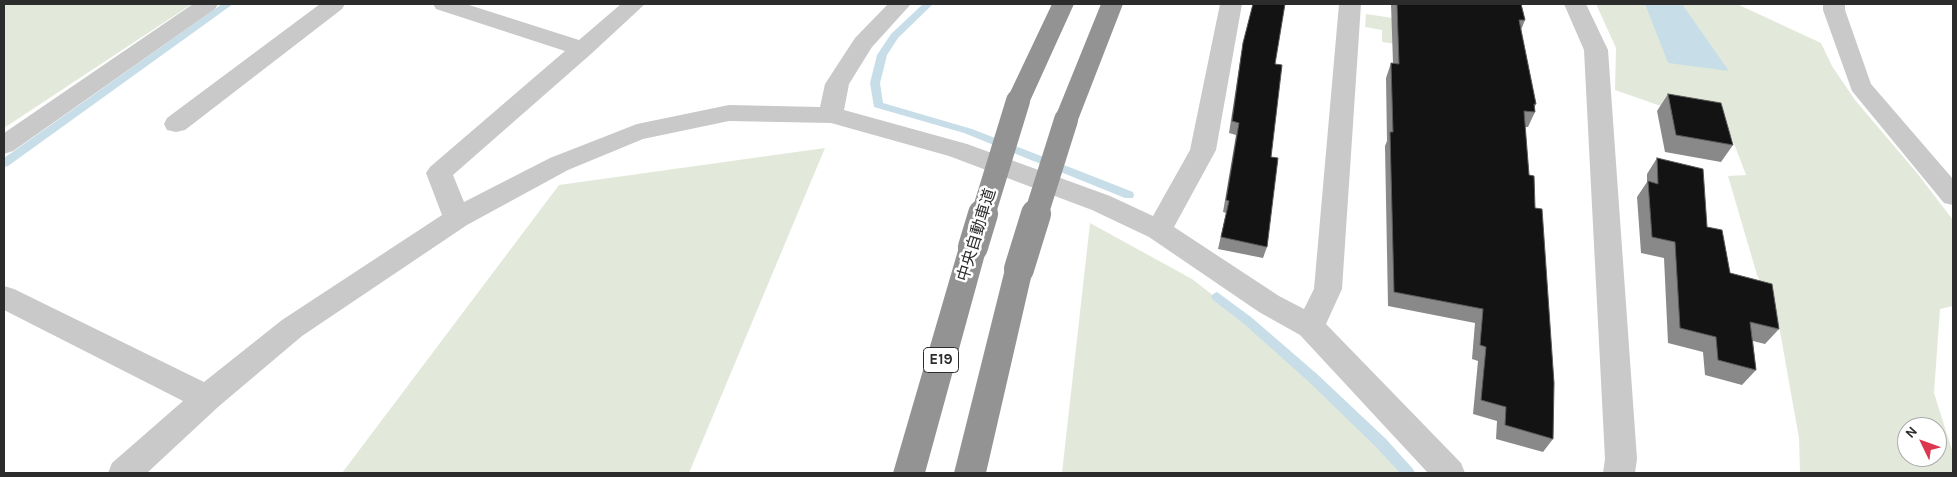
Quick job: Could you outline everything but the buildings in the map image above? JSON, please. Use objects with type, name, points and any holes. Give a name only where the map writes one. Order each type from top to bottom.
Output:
[{"type":"highway","name":"中央自動車道","points":[[909,473],[973,247],[1018,101],[1063,4]]},
{"type":"highway","points":[[970,473],[1019,269],[1066,120],[1112,4]]},
{"type":"street","points":[[4,144],[207,4]]},
{"type":"street","points":[[176,124],[334,4]]},
{"type":"street","points":[[444,4],[582,49]]},
{"type":"street","points":[[457,218],[440,173],[634,4]]},
{"type":"street","points":[[831,115],[837,84],[863,43],[900,4]]},
{"type":"street","points":[[1159,230],[1203,150],[1231,4]]},
{"type":"street","points":[[1310,328],[1328,289],[1350,4]]},
{"type":"street","points":[[1575,4],[1596,50],[1621,459],[1619,473]]},
{"type":"street","points":[[1834,4],[1834,10],[1860,86],[1953,196]]},
{"type":"street","points":[[124,473],[208,398],[292,328],[457,218],[559,164],[637,132],[729,114],[831,115],[958,150],[1101,203],[1159,230],[1269,304],[1310,328],[1449,473]]},
{"type":"street","points":[[4,297],[208,398]]},
{"type":"green space","points":[[4,4],[192,4],[4,128]]},
{"type":"green space","points":[[1596,4],[1737,4],[1821,43],[1832,66],[1855,100],[1917,173],[1953,220],[1953,306],[1940,309],[1934,393],[1942,417],[1897,417],[1897,467],[1947,467],[1947,434],[1953,453],[1953,473],[1800,473],[1799,438],[1779,326],[1757,275],[1728,176],[1746,175],[1725,120],[1675,111],[1615,90],[1616,48]]},
{"type":"green space","points":[[1366,14],[1447,26],[1449,52],[1382,42],[1382,30],[1365,27]]},
{"type":"green space","points":[[825,148],[689,473],[342,473],[559,185]]},
{"type":"green space","points":[[1090,223],[1192,279],[1227,306],[1321,386],[1407,473],[1062,473]]},
{"type":"water","points":[[1645,4],[1682,4],[1729,71],[1668,63]]},
{"type":"waterway","points":[[4,163],[228,4]]},
{"type":"waterway","points":[[928,4],[894,36],[882,55],[875,83],[878,105],[968,131],[1129,195]]},
{"type":"waterway","points":[[1217,297],[1247,320],[1313,378],[1381,443],[1408,473]]}]
